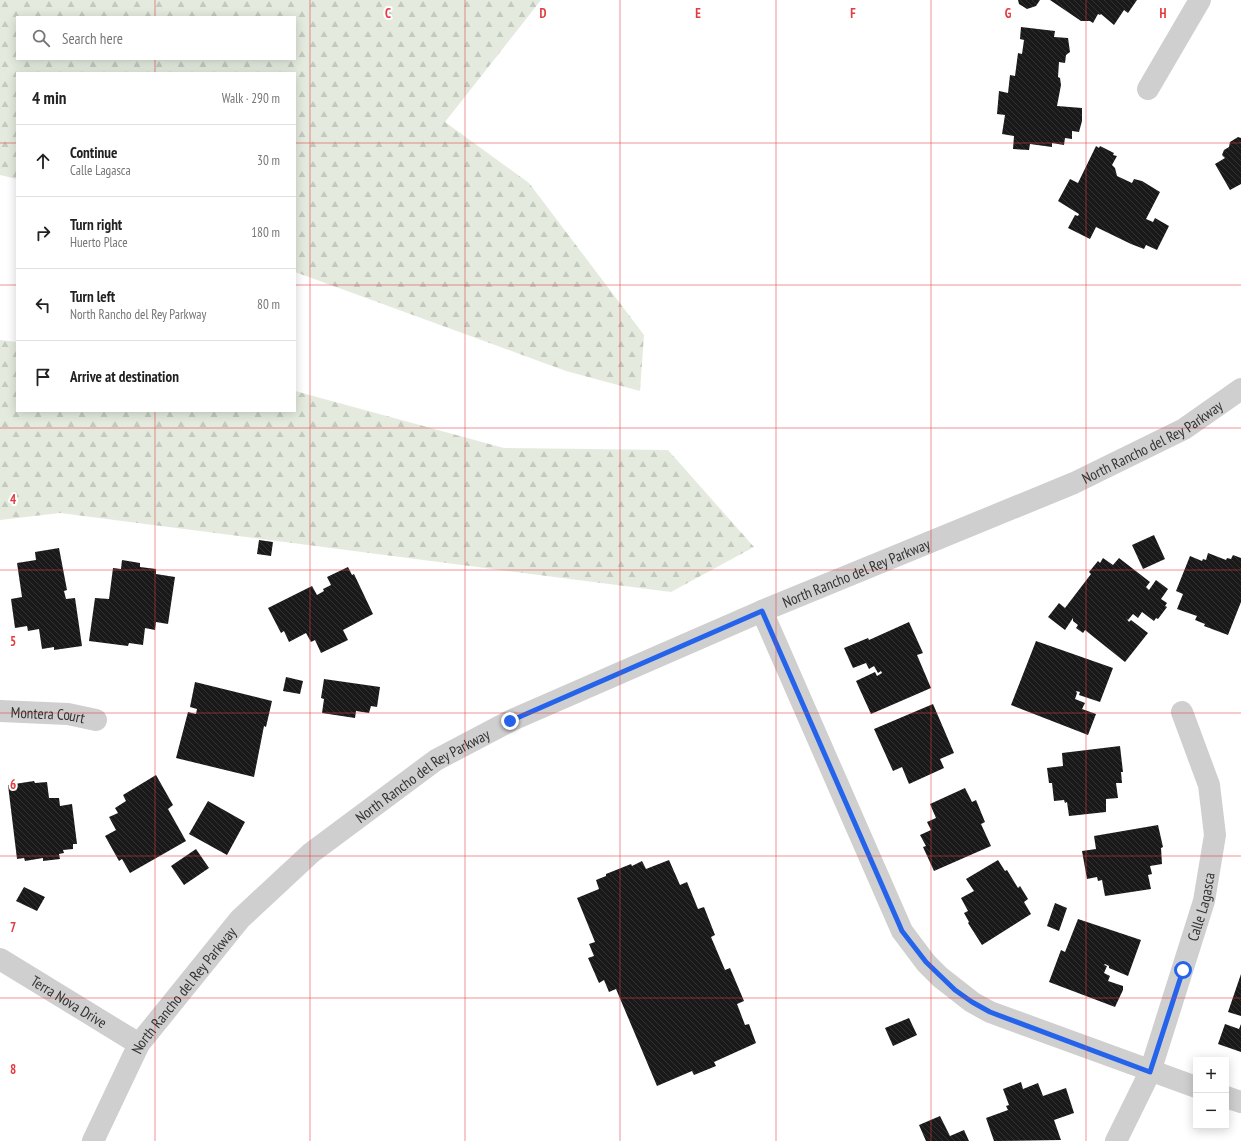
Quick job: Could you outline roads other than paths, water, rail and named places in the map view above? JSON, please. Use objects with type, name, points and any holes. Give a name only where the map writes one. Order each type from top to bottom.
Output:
[{"type":"street","points":[[1148,89],[1200,0]]},
{"type":"street","name":"North Rancho del Rey Parkway","points":[[93,1141],[139,1044],[240,919],[311,853],[436,760],[510,721],[762,611],[1074,483],[1184,429],[1241,388]]},
{"type":"street","points":[[762,611],[902,931],[926,962],[955,990],[990,1012],[1150,1072],[1193,1086]]},
{"type":"street","name":"Montera Court","points":[[0,711],[68,714],[96,720]]},
{"type":"street","name":"Calle Lagasca","points":[[1116,1141],[1150,1072],[1204,901],[1215,835],[1210,785],[1182,712]]},
{"type":"street","name":"Terra Nova Drive","points":[[0,959],[139,1044]]},
{"type":"street","points":[[1229,1098],[1241,1102]]}]
